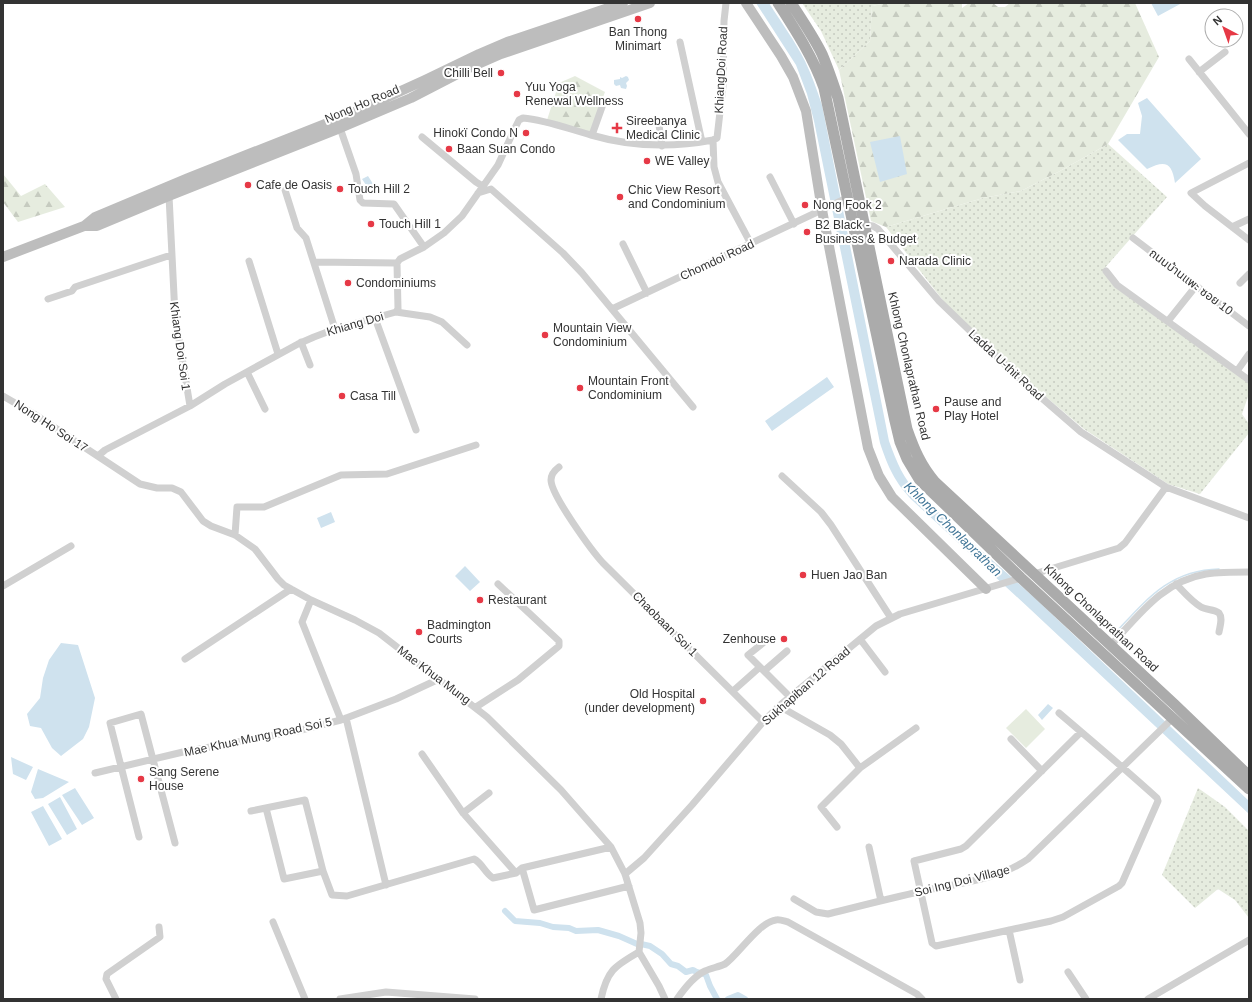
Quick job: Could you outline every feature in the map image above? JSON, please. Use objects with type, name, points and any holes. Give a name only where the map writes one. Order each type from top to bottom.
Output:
[{"type":"main road","name":"Khlong Chonlaprathan Road","points":[[778,3],[806,47],[818,71],[828,106],[847,198],[859,226]]},
{"type":"main road","name":"Khlong Chonlaprathan Road","points":[[791,3],[813,38],[829,72],[838,98],[859,226],[907,426],[914,449],[926,472],[1013,562],[1037,577],[1249,776]]},
{"type":"main road","name":"Khlong Chonlaprathan Road","points":[[1013,562],[1021,578],[1249,789]]},
{"type":"main road","points":[[1037,577],[1036,581],[1051,596],[1054,609]]},
{"type":"street","name":"Nong Ho Road","points":[[3,257],[84,226],[95,217],[411,98],[509,46],[623,3]]},
{"type":"street","name":"Nong Ho Road","points":[[509,46],[650,3]]},
{"type":"street","points":[[314,262],[397,263],[400,259],[424,247],[452,226],[462,216],[484,187],[498,165],[519,120],[522,118],[630,143],[662,146],[702,142],[717,138],[723,86],[724,20],[726,3]]},
{"type":"street","points":[[746,3],[781,56],[793,77],[802,100],[810,131],[822,210],[868,448],[879,476],[892,498],[988,588]]},
{"type":"street","points":[[680,42],[702,142]]},
{"type":"street","points":[[1199,72],[1225,52]]},
{"type":"street","points":[[1189,59],[1249,134]]},
{"type":"street","points":[[592,135],[602,106]]},
{"type":"street","points":[[342,123],[356,174],[360,200],[364,203],[394,204],[424,247]]},
{"type":"street","points":[[659,125],[662,146]]},
{"type":"street","points":[[422,137],[484,187]]},
{"type":"street","points":[[713,140],[714,167],[718,182],[751,244]]},
{"type":"street","points":[[1249,163],[1191,193],[1205,206],[1249,240]]},
{"type":"street","points":[[770,176],[794,224]]},
{"type":"street","name":"Nong Ho Road","points":[[84,226],[97,226],[169,196],[199,179]]},
{"type":"street","points":[[478,193],[491,189],[563,253],[582,273],[693,407]]},
{"type":"street","points":[[285,190],[297,228],[306,238],[335,329]]},
{"type":"street","points":[[169,196],[175,315],[190,406]]},
{"type":"street","name":"Chomdoi Road","points":[[612,309],[847,198]]},
{"type":"street","points":[[1232,227],[1249,219]]},
{"type":"street","name":"Ladda U-thit Road","points":[[859,226],[873,226],[878,229],[939,301],[1021,380],[1081,432],[1166,487],[1249,518]]},
{"type":"street","name":"ถนนบ้านแพะ ซอย 10","points":[[1133,238],[1249,326]]},
{"type":"street","points":[[623,244],[646,293]]},
{"type":"street","points":[[48,300],[72,291],[75,286],[171,255]]},
{"type":"street","points":[[249,261],[278,354]]},
{"type":"street","name":"Khiang Doi","points":[[98,456],[104,450],[190,406],[301,342],[335,329],[396,312],[398,309],[397,263]]},
{"type":"street","points":[[1106,271],[1117,285],[1249,380]]},
{"type":"street","points":[[1240,283],[1249,274]]},
{"type":"street","points":[[1168,322],[1196,286]]},
{"type":"street","points":[[396,312],[430,318],[442,322],[467,345]]},
{"type":"street","points":[[375,318],[416,430]]},
{"type":"street","points":[[301,342],[310,365]]},
{"type":"street","points":[[1237,370],[1249,354]]},
{"type":"street","points":[[247,372],[265,409]]},
{"type":"street","name":"Nong Ho Soi 17","points":[[3,396],[34,414],[98,456]]},
{"type":"street","points":[[235,535],[237,506],[264,507],[341,475],[387,474],[476,444]]},
{"type":"street","name":"Mae Khua Mung","points":[[98,456],[140,484],[157,488],[172,488],[181,492],[203,521],[211,526],[235,535],[255,549],[278,579],[291,589],[311,600],[356,620],[379,633],[476,707],[561,790],[611,847],[625,874],[640,923],[641,932],[639,952]]},
{"type":"street","name":"Chaobaan Soi 1","points":[[559,467],[552,476],[552,483],[557,495],[573,522],[593,551],[603,563],[763,722]]},
{"type":"street","points":[[782,476],[821,512],[831,525],[891,618]]},
{"type":"street","points":[[1037,577],[1119,548],[1125,543],[1166,487]]},
{"type":"street","points":[[3,586],[71,546]]},
{"type":"street","points":[[1111,645],[1154,600],[1169,587],[1189,578],[1205,574],[1249,572]]},
{"type":"street","name":"Sukhapiban 12 Road","points":[[625,874],[644,858],[763,722],[779,706],[876,626],[900,614],[1021,578]]},
{"type":"street","points":[[476,707],[518,680],[560,646],[559,641],[498,584]]},
{"type":"street","points":[[1176,584],[1193,602],[1218,613],[1221,622],[1219,632]]},
{"type":"street","points":[[185,659],[291,589]]},
{"type":"street","points":[[311,600],[302,622],[344,719],[386,885]]},
{"type":"street","points":[[860,639],[885,672]]},
{"type":"street","points":[[763,643],[748,656],[790,697]]},
{"type":"street","points":[[733,692],[788,651]]},
{"type":"street","name":"Mae Khua Mung Road Soi 5","points":[[95,773],[153,759],[297,731],[344,719],[396,699],[439,679]]},
{"type":"street","points":[[779,706],[830,735],[841,744],[860,768]]},
{"type":"street","points":[[1059,713],[1123,768],[1157,798],[1158,801],[1122,883],[1063,917],[1051,921],[936,946],[932,943],[914,861],[960,849],[966,846],[1081,732]]},
{"type":"street","points":[[139,837],[110,723],[141,714],[175,843]]},
{"type":"street","name":"Soi Ing Doi Village","points":[[794,899],[816,912],[828,914],[994,875],[1016,867],[1028,859],[1173,718]]},
{"type":"street","points":[[837,827],[822,806],[860,768],[916,728]]},
{"type":"street","points":[[1011,739],[1042,771]]},
{"type":"street","points":[[422,754],[463,813],[516,873]]},
{"type":"street","points":[[463,813],[489,793]]},
{"type":"street","points":[[251,811],[305,800],[323,871],[332,895],[347,896],[474,859],[477,860],[493,878],[516,873],[522,868],[611,847]]},
{"type":"street","points":[[266,808],[284,880],[323,871]]},
{"type":"street","points":[[869,847],[881,901]]},
{"type":"street","points":[[522,868],[534,910],[629,886]]},
{"type":"street","points":[[677,999],[695,978],[704,972],[724,964],[749,939],[769,922],[775,920],[781,920],[794,926],[917,994],[922,999]]},
{"type":"street","points":[[273,922],[305,999]]},
{"type":"street","points":[[116,999],[106,979],[107,974],[160,937],[159,927]]},
{"type":"street","points":[[1009,930],[1020,980]]},
{"type":"street","points":[[1148,999],[1249,940]]},
{"type":"street","points":[[601,999],[604,985],[612,971],[618,965],[639,952],[665,999]]},
{"type":"street","points":[[1068,972],[1086,999]]},
{"type":"street","points":[[340,999],[386,992],[475,999]]},
{"type":"green space","points":[[802,3],[887,3],[872,6],[870,41],[839,70],[821,31]]},
{"type":"green space","points":[[887,3],[962,3],[962,8],[969,3],[993,3],[998,7],[1005,7],[1010,3],[1135,3],[1159,57],[1108,144],[1021,191],[983,198],[886,227],[871,221],[839,70],[870,41],[872,6]]},
{"type":"green space","points":[[575,76],[605,92],[590,132],[547,120],[559,83]]},
{"type":"green space","points":[[1108,144],[1167,197],[1103,270],[1119,290],[1249,383],[1249,394],[1242,414],[1249,424],[1249,433],[1200,494],[1168,484],[1084,429],[1020,375],[945,303],[886,227],[983,198],[1021,191]]},
{"type":"green space","points":[[3,174],[21,196],[45,184],[65,207],[18,222],[3,202]]},
{"type":"green space","points":[[1026,709],[1045,729],[1026,748],[1006,728]]},
{"type":"green space","points":[[1198,788],[1225,807],[1249,831],[1249,918],[1235,900],[1218,889],[1195,908],[1162,875]]},
{"type":"water","name":"Khlong Chonlaprathan","points":[[756,3],[769,3],[788,32],[805,61],[822,105],[889,441],[905,476],[913,489],[919,495],[1037,600],[1249,801],[1249,814],[913,501],[901,488],[889,467],[880,443],[814,121],[807,94],[796,65]]},
{"type":"water","points":[[1151,3],[1182,3],[1158,16]]},
{"type":"water","points":[[626,76],[629,80],[626,83],[626,89],[621,88],[620,85],[616,86],[614,84],[614,80]]},
{"type":"water","points":[[1147,98],[1201,159],[1175,183],[1170,167],[1159,164],[1147,169],[1118,140],[1127,134],[1140,134],[1142,116],[1138,103]]},
{"type":"water","points":[[900,136],[907,174],[880,182],[870,142]]},
{"type":"water","points":[[368,176],[377,190],[372,194],[362,179]]},
{"type":"water","points":[[827,377],[834,387],[772,431],[765,421]]},
{"type":"water","points":[[331,512],[335,522],[321,528],[317,518]]},
{"type":"water","points":[[465,566],[480,582],[470,591],[455,576]]},
{"type":"water","points":[[61,643],[78,645],[95,698],[89,727],[83,739],[61,756],[52,748],[41,728],[30,726],[27,714],[40,698],[43,678],[49,660]]},
{"type":"water","points":[[1048,704],[1053,708],[1042,720],[1038,715]]},
{"type":"water","points":[[11,757],[33,767],[26,780],[13,774]]},
{"type":"water","points":[[38,769],[69,782],[43,798],[35,799],[31,792]]},
{"type":"water","points":[[75,788],[94,818],[82,825],[62,795]]},
{"type":"water","points":[[60,797],[77,829],[67,835],[48,804]]},
{"type":"water","points":[[43,806],[62,839],[49,846],[31,812]]},
{"type":"waterway","points":[[1116,632],[1138,608],[1161,588],[1187,575],[1219,569]]},
{"type":"waterway","points":[[505,911],[515,921],[540,923],[553,927],[569,928],[576,931],[598,930],[619,936],[637,944]]},
{"type":"waterway","points":[[641,944],[650,946],[662,954],[671,964],[678,966],[686,972],[693,970],[706,975],[717,999]]},
{"type":"waterway","points":[[728,999],[738,995],[745,999]]},
{"type":"place","name":"Ban Thong Minimart","points":[[638,19]]},
{"type":"place","name":"Chilli Bell","points":[[501,73]]},
{"type":"place","name":"Yuu Yoga Renewal Wellness","points":[[517,94]]},
{"type":"place","name":"Sireebanya Medical Clinic","points":[[617,128]]},
{"type":"place","name":"Hinokï Condo N","points":[[526,133]]},
{"type":"place","name":"Baan Suan Condo","points":[[449,149]]},
{"type":"place","name":"WE Valley","points":[[647,161]]},
{"type":"place","name":"Cafe de Oasis","points":[[248,185]]},
{"type":"place","name":"Touch Hill 2","points":[[340,189]]},
{"type":"place","name":"Chic View Resort and Condominium","points":[[620,197]]},
{"type":"place","name":"Nong Fook 2","points":[[805,205]]},
{"type":"place","name":"Touch Hill 1","points":[[371,224]]},
{"type":"place","name":"B2 Black - Business & Budget","points":[[807,232]]},
{"type":"place","name":"Narada Clinic","points":[[891,261]]},
{"type":"place","name":"Condominiums","points":[[348,283]]},
{"type":"place","name":"Mountain View Condominium","points":[[545,335]]},
{"type":"place","name":"Mountain Front Condominium","points":[[580,388]]},
{"type":"place","name":"Casa Till","points":[[342,396]]},
{"type":"place","name":"Pause and Play Hotel","points":[[936,409]]},
{"type":"place","name":"Huen Jao Ban","points":[[803,575]]},
{"type":"place","name":"Restaurant","points":[[480,600]]},
{"type":"place","name":"Badmington Courts","points":[[419,632]]},
{"type":"place","name":"Zenhouse","points":[[784,639]]},
{"type":"place","name":"Old Hospital (under development)","points":[[703,701]]},
{"type":"place","name":"Sang Serene House","points":[[141,779]]}]
